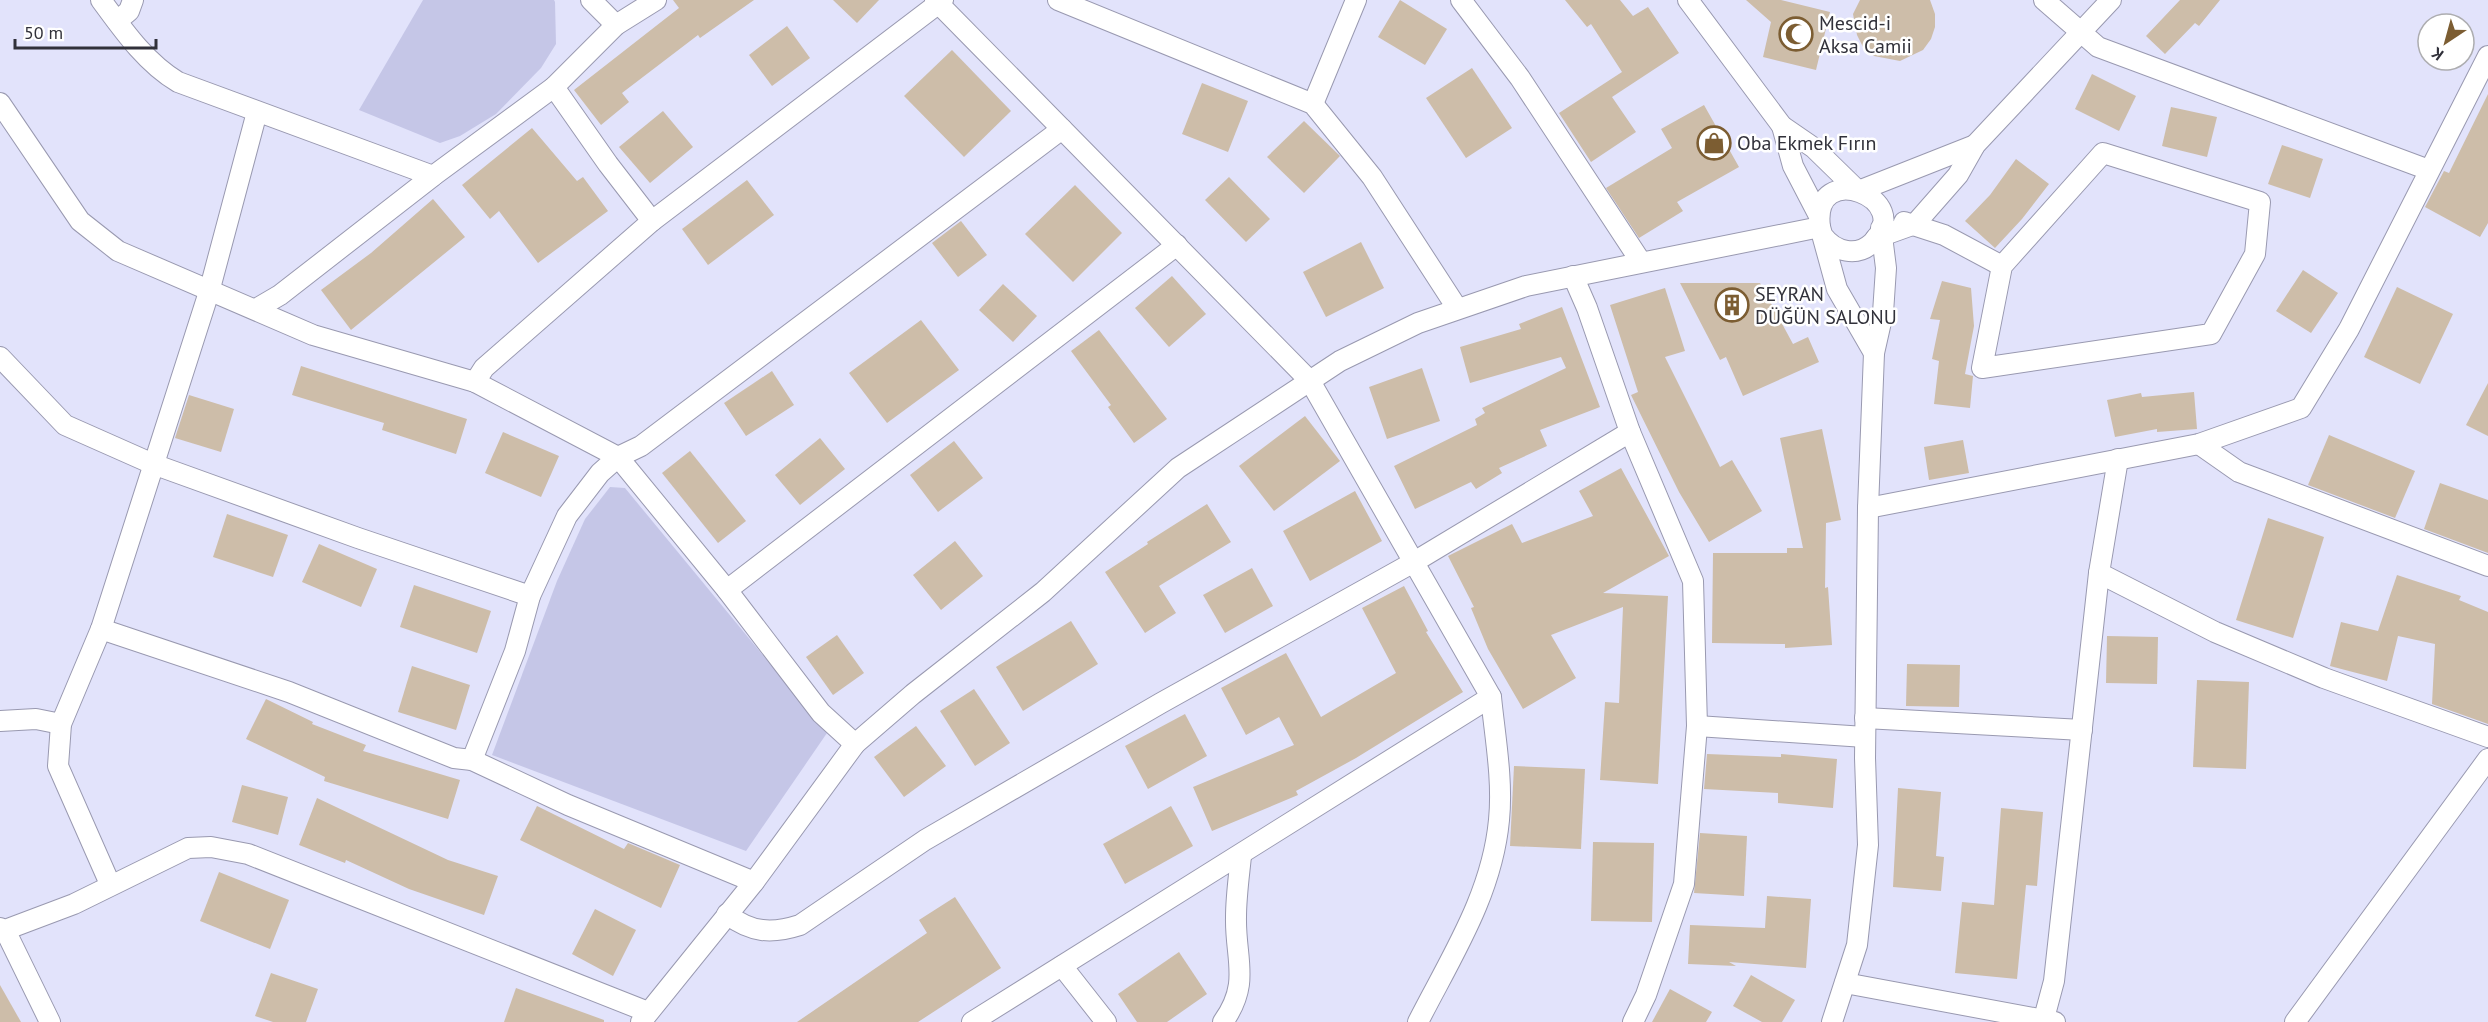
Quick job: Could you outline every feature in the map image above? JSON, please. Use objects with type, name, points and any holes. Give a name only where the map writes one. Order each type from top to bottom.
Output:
[{"type":"street","points":[[101,0],[160,71],[178,82],[433,176]]},
{"type":"street","points":[[117,21],[129,11],[133,0]]},
{"type":"street","points":[[591,0],[616,25]]},
{"type":"street","points":[[256,309],[280,295],[433,176],[554,87],[616,25],[656,0]]},
{"type":"street","points":[[1058,0],[1313,104],[1372,177],[1457,308]]},
{"type":"street","points":[[1313,104],[1356,0]]},
{"type":"street","points":[[1461,0],[1520,78],[1641,262]]},
{"type":"street","points":[[1688,0],[1782,126],[1814,148],[1858,190],[1874,199],[1886,268],[1883,313],[1874,353],[1868,508],[1865,728],[1868,845],[1857,945],[1832,1022]]},
{"type":"street","points":[[2044,0],[2098,47],[2428,170]]},
{"type":"street","points":[[1915,224],[1958,175],[1975,145],[2111,0]]},
{"type":"street","points":[[475,382],[484,368],[652,221],[939,1],[1310,381],[1491,697],[1500,794],[1492,865],[1477,908],[1418,1022]]},
{"type":"street","points":[[1868,508],[2199,444],[2301,408],[2349,329],[2488,56]]},
{"type":"street","points":[[554,87],[608,164],[652,221]]},
{"type":"street","points":[[0,103],[80,221],[118,251],[313,335],[475,382],[618,458],[727,590],[821,713],[855,744]]},
{"type":"street","points":[[110,884],[58,766],[61,724],[101,629],[209,292],[256,112]]},
{"type":"street","points":[[1782,126],[1793,166],[1821,227],[1837,289],[1874,353]]},
{"type":"street","points":[[472,760],[515,651],[530,596],[567,516],[600,473],[618,458],[642,446],[1062,129]]},
{"type":"street","points":[[1975,145],[1858,190],[1841,190],[1831,195],[1822,207],[1821,227],[1835,247],[1850,252],[1865,248],[1880,230],[1915,224],[1944,235],[2002,266]]},
{"type":"street","points":[[2103,153],[2260,202],[2255,254],[2211,334],[1982,368],[2002,266],[2103,153]]},
{"type":"street","points":[[50,1022],[2,929],[74,904],[110,884],[188,848],[211,847],[248,854],[645,1017],[754,882],[855,744],[913,694],[1043,592],[1178,468],[1340,361],[1418,323],[1457,308],[1526,285],[1821,227]]},
{"type":"street","points":[[727,590],[1177,245]]},
{"type":"street","points":[[1573,276],[1587,308],[1630,432],[1693,581],[1697,726],[1684,884],[1646,995],[1633,1022]]},
{"type":"street","points":[[0,357],[65,425],[153,464],[358,538],[530,596]]},
{"type":"street","points":[[727,914],[742,925],[758,931],[779,932],[800,925],[926,840],[1161,703],[1414,562],[1630,432]]},
{"type":"street","points":[[2199,444],[2239,472],[2488,566]]},
{"type":"street","points":[[1845,983],[2048,1021],[2099,573],[2118,459]]},
{"type":"street","points":[[2099,573],[2215,632],[2324,678],[2488,737]]},
{"type":"street","points":[[101,629],[288,692],[454,758],[472,760],[568,805],[754,882]]},
{"type":"street","points":[[972,1022],[1241,856],[1491,697]]},
{"type":"street","points":[[0,721],[36,719],[61,724]]},
{"type":"street","points":[[1697,726],[2082,730]]},
{"type":"street","points":[[2295,1022],[2488,759]]},
{"type":"street","points":[[1223,1022],[1236,1000],[1241,973],[1236,920],[1241,856]]},
{"type":"street","points":[[1062,966],[1106,1022]]},
{"type":"shaded area","points":[[423,0],[554,0],[555,2],[556,44],[541,68],[496,114],[460,136],[440,143],[359,110]]},
{"type":"shaded area","points":[[610,487],[625,488],[827,733],[746,851],[492,755],[557,581],[585,519]]},
{"type":"building","points":[[673,0],[754,0],[700,38],[698,35],[622,93],[629,102],[601,125],[574,90],[679,8]]},
{"type":"building","points":[[833,0],[879,0],[857,23]]},
{"type":"building","points":[[1400,0],[1447,29],[1425,65],[1378,37]]},
{"type":"building","points":[[1565,0],[1620,0],[1633,16],[1648,7],[1679,53],[1612,97],[1636,132],[1591,162],[1559,113],[1622,72],[1591,24],[1587,27]]},
{"type":"building","name":"Mescid-i Aksa Camii","points":[[1746,0],[1781,0],[1830,12],[1816,70],[1763,57],[1771,22]]},
{"type":"building","points":[[1860,0],[1930,0],[1935,14],[1935,27],[1931,39],[1923,50],[1900,61],[1874,56],[1863,47],[1857,35],[1853,14]]},
{"type":"building","points":[[2180,0],[2220,0],[2199,26],[2195,23],[2165,54],[2146,36]]},
{"type":"building","points":[[787,26],[810,58],[772,86],[749,55]]},
{"type":"building","points":[[952,50],[1011,111],[964,157],[904,96]]},
{"type":"building","points":[[1472,68],[1512,128],[1466,158],[1426,98]]},
{"type":"building","points":[[2092,74],[2136,96],[2119,131],[2075,109]]},
{"type":"building","points":[[1202,83],[1248,101],[1228,152],[1182,134]]},
{"type":"building","points":[[2488,94],[2488,223],[2480,237],[2425,207],[2444,171],[2449,173]]},
{"type":"building","points":[[1704,105],[1739,167],[1677,202],[1683,211],[1639,238],[1606,188],[1672,148],[1661,129]]},
{"type":"building","points":[[2171,107],[2217,117],[2207,157],[2162,146]]},
{"type":"building","points":[[663,111],[693,147],[650,183],[619,147]]},
{"type":"building","points":[[1304,121],[1340,156],[1304,193],[1267,157]]},
{"type":"building","points":[[532,128],[577,181],[583,177],[608,211],[538,263],[499,211],[490,219],[462,185]]},
{"type":"building","points":[[2282,145],[2323,159],[2310,198],[2268,184]]},
{"type":"building","points":[[2016,159],[2049,184],[2022,219],[1995,248],[1965,221],[1990,195]]},
{"type":"building","points":[[1229,177],[1270,219],[1246,242],[1205,200]]},
{"type":"building","points":[[747,180],[774,215],[708,265],[682,229]]},
{"type":"building","points":[[1075,185],[1122,233],[1073,282],[1025,234]]},
{"type":"building","points":[[433,199],[465,237],[351,330],[321,290],[371,253]]},
{"type":"building","points":[[961,221],[987,255],[958,277],[932,243]]},
{"type":"building","points":[[1361,242],[1384,288],[1326,317],[1303,272]]},
{"type":"building","points":[[2303,270],[2338,293],[2311,333],[2276,311]]},
{"type":"building","points":[[1172,276],[1206,314],[1169,347],[1135,308]]},
{"type":"building","points":[[1942,281],[1971,288],[1974,326],[1965,374],[1973,376],[1970,408],[1934,404],[1939,361],[1932,359],[1940,320],[1930,319]]},
{"type":"building","points":[[1680,283],[1760,283],[1793,344],[1808,337],[1819,362],[1743,396],[1726,357],[1720,360]]},
{"type":"building","points":[[1003,284],[1037,316],[1013,342],[979,310]]},
{"type":"building","points":[[2397,287],[2453,314],[2420,384],[2364,357]]},
{"type":"building","points":[[1665,288],[1685,351],[1665,357],[1720,467],[1732,460],[1762,511],[1709,542],[1679,492],[1631,395],[1638,392],[1610,305]]},
{"type":"building","points":[[1562,307],[1600,407],[1540,430],[1547,446],[1499,468],[1502,473],[1476,489],[1471,482],[1415,509],[1394,466],[1477,425],[1475,419],[1485,413],[1482,408],[1566,368],[1561,357],[1470,383],[1460,347],[1521,329],[1519,324]]},
{"type":"building","points":[[921,320],[959,370],[887,423],[849,373]]},
{"type":"building","points":[[1099,330],[1167,419],[1134,443],[1108,407],[1111,405],[1071,351]]},
{"type":"building","points":[[301,366],[467,419],[456,454],[382,430],[384,423],[292,395]]},
{"type":"building","points":[[1422,368],[1440,421],[1387,439],[1369,387]]},
{"type":"building","points":[[772,371],[794,405],[746,436],[724,403]]},
{"type":"building","points":[[2488,383],[2488,436],[2466,425]]},
{"type":"building","points":[[2194,392],[2197,429],[2157,432],[2157,429],[2115,437],[2107,400],[2141,393],[2142,397]]},
{"type":"building","points":[[189,395],[234,409],[221,452],[175,438]]},
{"type":"building","points":[[1305,416],[1340,461],[1274,511],[1239,466]]},
{"type":"building","points":[[1822,429],[1841,520],[1826,523],[1825,588],[1828,587],[1832,645],[1785,648],[1785,644],[1712,643],[1713,553],[1787,553],[1787,548],[1803,548],[1780,438]]},
{"type":"building","points":[[503,432],[559,456],[541,497],[485,473]]},
{"type":"building","points":[[2329,435],[2415,471],[2395,518],[2308,485]]},
{"type":"building","points":[[820,438],[845,469],[800,505],[775,475]]},
{"type":"building","points":[[1963,440],[1969,473],[1929,480],[1924,447]]},
{"type":"building","points":[[954,441],[983,478],[938,512],[910,475]]},
{"type":"building","points":[[690,451],[746,521],[718,543],[662,473]]},
{"type":"building","points":[[1621,468],[1669,556],[1603,593],[1668,596],[1658,784],[1600,780],[1605,702],[1619,703],[1623,607],[1551,635],[1576,678],[1523,709],[1488,649],[1471,608],[1474,607],[1448,556],[1512,524],[1522,543],[1593,516],[1579,491]]},
{"type":"building","points":[[2440,483],[2488,500],[2488,553],[2424,529]]},
{"type":"building","points":[[1355,491],[1382,541],[1310,581],[1283,531]]},
{"type":"building","points":[[1207,504],[1231,542],[1159,586],[1176,613],[1145,633],[1105,572]]},
{"type":"building","points":[[227,514],[288,535],[273,577],[213,557]]},
{"type":"building","points":[[2268,518],[2324,537],[2293,638],[2236,620]]},
{"type":"building","points":[[955,541],[983,576],[941,610],[913,575]]},
{"type":"building","points":[[319,544],[377,569],[361,607],[302,582]]},
{"type":"building","points":[[1252,568],[1273,606],[1225,633],[1203,595]]},
{"type":"building","points":[[2397,575],[2461,596],[2459,600],[2488,612],[2488,724],[2432,704],[2435,644],[2398,636],[2387,681],[2330,666],[2341,622],[2378,631]]},
{"type":"building","points":[[414,585],[491,611],[477,653],[400,627]]},
{"type":"building","points":[[1404,586],[1428,631],[1426,632],[1463,692],[1356,758],[1296,791],[1298,795],[1212,831],[1193,787],[1294,745],[1279,717],[1246,735],[1221,688],[1286,653],[1321,717],[1396,673],[1362,608]]},
{"type":"building","points":[[1071,621],[1098,664],[1023,711],[996,667]]},
{"type":"building","points":[[837,635],[864,673],[833,695],[806,657]]},
{"type":"building","points":[[2107,636],[2158,637],[2157,684],[2106,683]]},
{"type":"building","points":[[1907,664],[1960,665],[1959,707],[1906,706]]},
{"type":"building","points":[[412,666],[470,685],[456,730],[398,712]]},
{"type":"building","points":[[2197,680],[2249,682],[2246,769],[2193,767]]},
{"type":"building","points":[[974,689],[1010,743],[975,766],[940,711]]},
{"type":"building","points":[[266,699],[313,722],[312,724],[366,745],[363,751],[460,780],[448,819],[324,781],[325,777],[246,739]]},
{"type":"building","points":[[1185,714],[1207,756],[1148,789],[1125,746]]},
{"type":"building","points":[[916,726],[946,766],[904,797],[874,757]]},
{"type":"building","points":[[1707,754],[1781,757],[1781,754],[1837,759],[1833,808],[1778,803],[1778,793],[1704,789]]},
{"type":"building","points":[[1514,766],[1585,769],[1581,849],[1510,846]]},
{"type":"building","points":[[242,785],[288,797],[278,835],[232,822]]},
{"type":"building","points":[[1898,788],[1941,792],[1936,856],[1944,857],[1941,891],[1893,887]]},
{"type":"building","points":[[317,798],[448,860],[498,876],[484,915],[409,889],[346,860],[345,863],[299,845]]},
{"type":"building","points":[[537,806],[624,849],[628,843],[680,865],[661,908],[520,840]]},
{"type":"building","points":[[1171,806],[1193,846],[1125,884],[1103,844]]},
{"type":"building","points":[[2001,808],[2043,812],[2037,886],[2026,885],[2017,979],[1955,973],[1962,902],[1994,905]]},
{"type":"building","points":[[1700,833],[1747,836],[1744,896],[1694,893]]},
{"type":"building","points":[[1593,842],[1654,843],[1652,922],[1591,921]]},
{"type":"building","points":[[219,872],[289,900],[270,949],[200,921]]},
{"type":"building","points":[[1767,896],[1811,899],[1806,968],[1729,962],[1736,966],[1688,964],[1690,925],[1765,928]]},
{"type":"building","points":[[955,897],[1001,968],[918,1022],[797,1022],[927,933],[919,920]]},
{"type":"building","points":[[595,909],[636,930],[613,976],[572,954]]},
{"type":"building","points":[[1179,952],[1207,994],[1167,1022],[1137,1022],[1118,994]]},
{"type":"building","points":[[271,973],[318,989],[306,1022],[273,1022],[255,1016]]},
{"type":"building","points":[[1751,975],[1795,1000],[1782,1022],[1762,1022],[1733,1006]]},
{"type":"building","points":[[0,985],[21,1022],[0,1022]]},
{"type":"building","points":[[516,988],[604,1020],[604,1022],[504,1022]]},
{"type":"building","points":[[1670,989],[1712,1012],[1706,1022],[1652,1022]]},
{"type":"place","name":"Mescid-i Aksa Camii","points":[[1796,34]]},
{"type":"place","name":"Oba Ekmek Fırın","points":[[1714,143]]},
{"type":"place","name":"SEYRAN DÜĞÜN SALONU","points":[[1732,305]]}]
